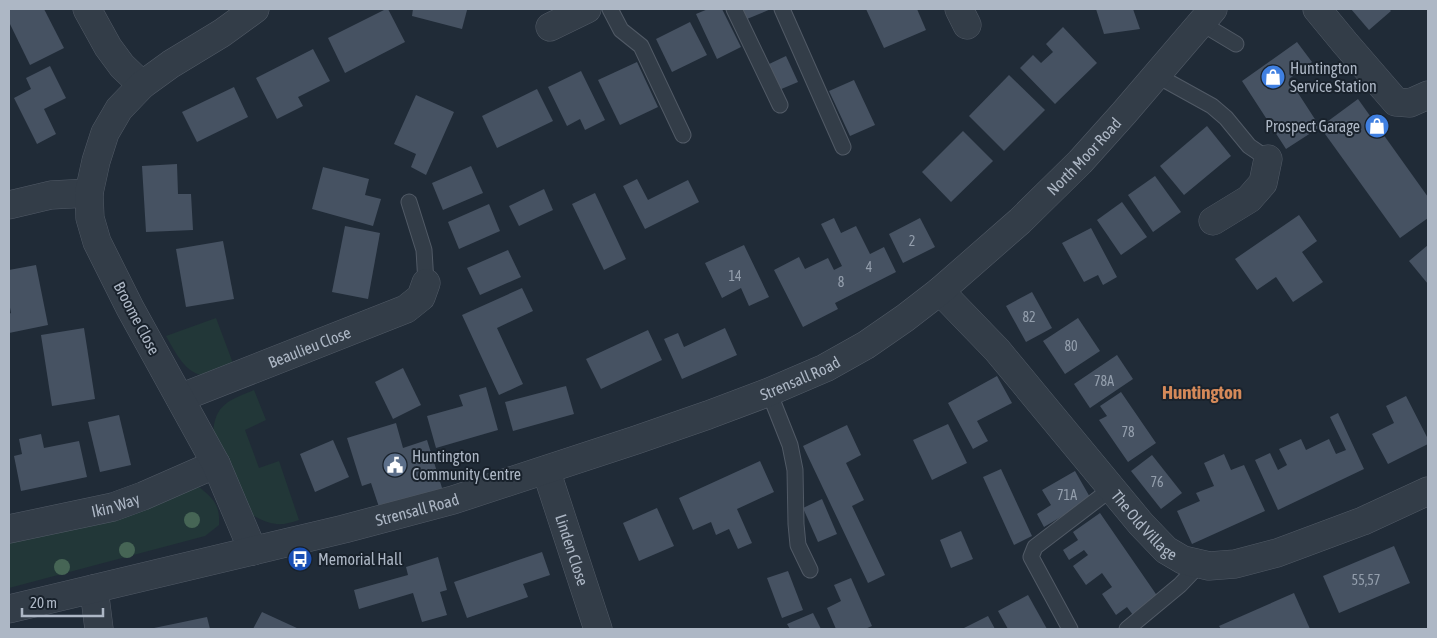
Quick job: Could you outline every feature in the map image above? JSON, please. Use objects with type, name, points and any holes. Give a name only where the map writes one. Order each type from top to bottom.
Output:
[{"type":"street","points":[[88,9],[108,48],[122,66],[142,85]]},
{"type":"street","name":"Broome Close","points":[[252,551],[216,464],[130,308],[97,242],[90,218],[89,193],[105,132],[119,109],[142,85],[255,9]]},
{"type":"street","points":[[550,27],[587,9]]},
{"type":"street","points":[[1317,9],[1396,102],[1410,103],[1427,98]]},
{"type":"street","name":"North Moor Road","points":[[940,291],[1020,221],[1080,162],[1207,16]]},
{"type":"street","points":[[1213,222],[1248,199],[1263,182],[1268,159]]},
{"type":"street","points":[[9,205],[51,195],[89,193]]},
{"type":"street","name":"Beaulieu Close","points":[[180,398],[406,309],[421,297],[426,283]]},
{"type":"street","name":"Strensall Road","points":[[9,609],[344,529],[453,500],[636,440],[769,392],[825,368],[866,345],[940,291]]},
{"type":"street","name":"The Old Village","points":[[940,291],[997,350],[1111,489],[1166,550],[1183,560],[1209,566],[1235,564],[1277,553],[1363,521],[1428,491]]},
{"type":"street","name":"Ikin Way","points":[[9,529],[113,507],[216,464]]},
{"type":"street","name":"Linden Close","points":[[546,470],[598,629]]},
{"type":"street","points":[[94,589],[99,629]]},
{"type":"lane","points":[[610,9],[621,30],[641,46],[683,135]]},
{"type":"lane","points":[[734,9],[780,105]]},
{"type":"lane","points":[[782,9],[843,147]]},
{"type":"lane","points":[[1207,16],[1236,44]]},
{"type":"lane","points":[[1156,75],[1212,106],[1226,118],[1249,146],[1268,159]]},
{"type":"lane","points":[[409,202],[424,250],[426,283]]},
{"type":"lane","points":[[769,392],[790,445],[795,470],[798,544],[810,570]]},
{"type":"lane","points":[[1070,629],[1031,557],[1035,547],[1111,489]]},
{"type":"lane","points":[[1127,629],[1180,585],[1198,565]]},
{"type":"green space","points":[[216,318],[234,366],[212,375],[196,373],[184,364],[166,336]]},
{"type":"green space","points":[[254,390],[266,420],[245,430],[259,468],[279,461],[299,520],[275,524],[252,515],[213,434],[217,416],[224,405]]},
{"type":"green space","points":[[199,487],[209,495],[215,503],[218,512],[219,525],[205,536],[9,588],[9,542]]},
{"type":"building","points":[[9,9],[44,9],[64,48],[30,65],[9,22]]},
{"type":"building","points":[[388,9],[405,42],[345,73],[328,38]]},
{"type":"building","points":[[413,9],[467,10],[462,29],[412,16]]},
{"type":"building","points":[[708,9],[722,9],[741,47],[717,59],[696,14]]},
{"type":"building","points":[[743,9],[771,9],[747,19]]},
{"type":"building","points":[[866,9],[917,9],[926,30],[884,48]]},
{"type":"building","points":[[1096,9],[1133,9],[1140,29],[1104,34]]},
{"type":"building","points":[[1351,9],[1389,9],[1391,11],[1369,30]]},
{"type":"building","points":[[690,22],[707,55],[672,72],[656,39]]},
{"type":"building","points":[[1063,27],[1097,63],[1055,104],[1020,68],[1033,55],[1041,63],[1053,52],[1046,44]]},
{"type":"building","points":[[1297,42],[1312,62],[1289,79],[1320,127],[1286,149],[1242,81]]},
{"type":"building","points":[[313,49],[330,81],[298,97],[303,106],[277,119],[256,78]]},
{"type":"building","points":[[786,56],[798,82],[779,90],[767,65]]},
{"type":"building","points":[[637,62],[658,107],[620,125],[598,80]]},
{"type":"building","points":[[50,66],[66,98],[44,109],[56,134],[37,144],[14,98],[31,89],[26,78]]},
{"type":"building","points":[[581,71],[605,120],[585,130],[580,119],[567,126],[548,87]]},
{"type":"building","points":[[1009,75],[1045,110],[1004,151],[969,116]]},
{"type":"building","points":[[854,80],[875,125],[850,136],[829,91]]},
{"type":"building","points":[[234,87],[248,117],[197,142],[182,112]]},
{"type":"building","points":[[537,89],[553,121],[497,148],[482,116]]},
{"type":"building","points":[[416,95],[454,112],[426,175],[411,167],[416,154],[394,144]]},
{"type":"building","points":[[1358,99],[1428,197],[1428,218],[1400,238],[1320,127]]},
{"type":"building","points":[[1207,126],[1231,156],[1184,195],[1160,166]]},
{"type":"building","points":[[963,131],[993,161],[951,202],[922,172]]},
{"type":"building","points":[[177,164],[178,194],[191,194],[193,230],[146,232],[142,166]]},
{"type":"building","points":[[471,166],[483,193],[443,210],[432,183]]},
{"type":"building","points":[[323,167],[369,179],[365,195],[381,199],[373,226],[312,209]]},
{"type":"building","points":[[1155,176],[1181,212],[1153,232],[1128,195]]},
{"type":"building","points":[[637,179],[648,200],[688,180],[699,202],[645,229],[623,186]]},
{"type":"building","points":[[544,189],[553,210],[519,226],[509,206]]},
{"type":"building","points":[[595,193],[626,259],[604,270],[572,204]]},
{"type":"building","points":[[1122,202],[1147,237],[1121,255],[1097,220]]},
{"type":"building","points":[[489,204],[500,231],[459,249],[448,222]]},
{"type":"building","points":[[1299,215],[1317,241],[1302,252],[1323,282],[1293,302],[1276,277],[1257,290],[1235,259]]},
{"type":"building","points":[[834,218],[841,233],[856,226],[870,254],[884,247],[896,272],[835,303],[838,309],[803,327],[774,270],[799,257],[805,269],[828,258],[834,270],[842,266],[821,224]]},
{"type":"building","points":[[920,218],[935,247],[903,263],[889,234]]},
{"type":"building","points":[[345,226],[380,233],[368,299],[332,292]]},
{"type":"building","points":[[1091,228],[1117,277],[1103,285],[1098,275],[1084,282],[1062,243]]},
{"type":"building","points":[[223,241],[234,299],[186,307],[176,249]]},
{"type":"building","points":[[744,245],[769,297],[749,306],[741,288],[722,298],[705,263]]},
{"type":"building","points":[[1428,245],[1428,284],[1409,261]]},
{"type":"building","points":[[508,250],[521,277],[480,295],[467,268]]},
{"type":"building","points":[[36,265],[48,325],[9,333],[9,314],[11,313],[9,270]]},
{"type":"building","points":[[522,288],[533,311],[497,328],[523,384],[499,395],[462,315]]},
{"type":"building","points":[[1032,292],[1052,328],[1026,342],[1006,306]]},
{"type":"building","points":[[1078,318],[1100,351],[1065,374],[1043,341]]},
{"type":"building","points":[[84,328],[95,399],[52,406],[41,335]]},
{"type":"building","points":[[725,328],[737,355],[682,379],[664,339],[678,333],[684,347]]},
{"type":"building","points":[[648,330],[662,360],[601,389],[586,359]]},
{"type":"building","points":[[1117,355],[1133,379],[1090,408],[1074,384]]},
{"type":"building","points":[[403,368],[421,405],[393,419],[375,382]]},
{"type":"building","points":[[997,376],[1012,403],[977,421],[988,441],[973,449],[948,403]]},
{"type":"building","points":[[566,386],[574,414],[513,431],[505,402]]},
{"type":"building","points":[[486,387],[498,430],[436,448],[427,416],[463,406],[459,395]]},
{"type":"building","points":[[1121,392],[1156,443],[1128,462],[1099,420],[1107,416],[1100,406]]},
{"type":"building","points":[[1406,396],[1428,439],[1428,444],[1388,464],[1372,434],[1394,423],[1386,406]]},
{"type":"building","points":[[1338,413],[1364,469],[1278,510],[1255,460],[1270,453],[1278,470],[1287,465],[1279,449],[1301,439],[1306,450],[1329,439],[1336,454],[1346,450],[1330,417]]},
{"type":"building","points":[[119,415],[131,465],[100,472],[88,422]]},
{"type":"building","name":"Huntington Community Centre","points":[[396,423],[403,448],[427,440],[443,491],[380,510],[371,483],[362,486],[347,438]]},
{"type":"building","points":[[948,424],[967,463],[932,480],[913,440]]},
{"type":"building","points":[[847,425],[861,455],[846,463],[864,500],[852,506],[885,575],[868,583],[803,446]]},
{"type":"building","points":[[41,434],[44,448],[79,441],[87,477],[21,491],[14,456],[22,454],[19,439]]},
{"type":"building","points":[[333,440],[349,477],[315,492],[300,454]]},
{"type":"building","points":[[1224,454],[1231,470],[1244,465],[1265,511],[1192,544],[1177,511],[1200,501],[1196,493],[1214,486],[1204,463]]},
{"type":"building","points":[[1152,455],[1182,493],[1161,509],[1131,471]]},
{"type":"building","points":[[760,461],[774,492],[737,509],[752,543],[738,549],[729,529],[716,535],[711,522],[693,530],[679,498]]},
{"type":"building","points":[[1001,469],[1032,536],[1014,545],[983,477]]},
{"type":"building","points":[[1075,471],[1091,499],[1044,527],[1037,514],[1051,505],[1042,490]]},
{"type":"building","points":[[822,499],[837,534],[818,542],[803,508]]},
{"type":"building","points":[[657,508],[674,546],[639,561],[623,523]]},
{"type":"building","points":[[1100,513],[1158,597],[1133,615],[1127,607],[1116,615],[1102,594],[1112,587],[1102,573],[1086,585],[1073,566],[1088,555],[1084,550],[1069,560],[1063,550],[1078,540],[1073,532]]},
{"type":"building","points":[[961,531],[973,559],[951,568],[940,540]]},
{"type":"building","points":[[1394,546],[1410,583],[1339,613],[1323,576]]},
{"type":"building","points":[[542,552],[550,575],[523,584],[528,597],[467,618],[454,582]]},
{"type":"building","points":[[438,557],[447,590],[440,592],[447,615],[422,622],[413,593],[359,609],[354,590],[408,575],[406,567]]},
{"type":"building","points":[[788,571],[803,610],[782,618],[767,578]]},
{"type":"building","points":[[851,578],[872,626],[865,629],[836,629],[827,608],[841,601],[834,585]]},
{"type":"building","points":[[1294,593],[1310,629],[1221,629],[1219,626]]},
{"type":"building","points":[[1028,595],[1047,629],[1008,629],[998,611]]},
{"type":"building","points":[[262,612],[299,629],[253,629]]},
{"type":"building","points":[[813,613],[821,629],[790,629],[787,624]]},
{"type":"building","points":[[988,616],[995,629],[962,629]]},
{"type":"building","points":[[207,617],[210,629],[154,629],[154,628]]},
{"type":"place","name":"Huntington Service Station","points":[[1273,77]]},
{"type":"place","name":"Prospect Garage","points":[[1377,126]]},
{"type":"place","name":"Huntington Community Centre","points":[[395,465]]},
{"type":"place","name":"Memorial Hall","points":[[300,559]]},
{"type":"district","name":"Huntington","points":[[1202,392]]}]
